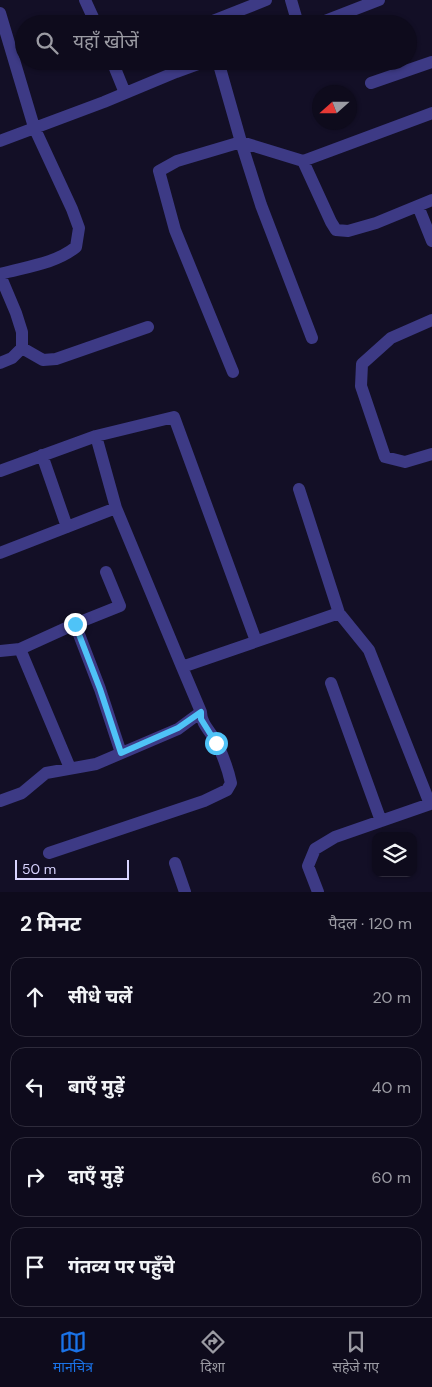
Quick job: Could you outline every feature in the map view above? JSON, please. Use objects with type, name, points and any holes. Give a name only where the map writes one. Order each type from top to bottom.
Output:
[{"type":"street","points":[[85,0],[92,15]]},
{"type":"street","points":[[227,15],[266,0]]},
{"type":"street","points":[[291,0],[295,15]]},
{"type":"street","points":[[340,15],[379,0]]},
{"type":"street","points":[[0,14],[15,64]]},
{"type":"street","points":[[417,67],[432,62]]},
{"type":"street","points":[[0,363],[12,358],[22,348],[22,332],[0,274],[48,262],[67,254],[76,248],[79,228],[34,127],[17,70]]},
{"type":"street","points":[[116,70],[125,93]]},
{"type":"street","points":[[0,141],[181,70]]},
{"type":"street","points":[[221,70],[261,205],[312,338]]},
{"type":"street","points":[[371,83],[409,70]]},
{"type":"street","points":[[233,372],[175,230],[158,172],[177,161],[241,142],[303,161],[432,113]]},
{"type":"street","points":[[303,161],[336,230],[348,231],[376,223],[432,200]]},
{"type":"street","points":[[418,206],[432,241]]},
{"type":"street","points":[[432,320],[391,338],[362,364],[362,386],[384,457],[405,462],[432,454]]},
{"type":"street","points":[[22,348],[44,360],[56,359],[148,328]]},
{"type":"street","points":[[0,471],[96,436],[174,417],[256,641]]},
{"type":"street","points":[[49,853],[204,801],[227,790],[231,784],[228,768],[216,743],[201,719],[201,712],[116,508],[96,436]]},
{"type":"street","points":[[42,455],[68,527]]},
{"type":"street","points":[[299,489],[339,613],[369,650],[431,803],[335,837],[316,849],[308,866],[318,892]]},
{"type":"street","points":[[0,553],[116,508]]},
{"type":"street","points":[[0,652],[20,649],[120,606],[106,572]]},
{"type":"street","points":[[182,667],[339,613]]},
{"type":"street","points":[[75,624],[100,689],[121,753]]},
{"type":"street","points":[[20,649],[70,768]]},
{"type":"street","points":[[331,683],[381,821]]},
{"type":"street","points":[[0,801],[22,793],[46,773],[96,764],[178,728],[201,712]]},
{"type":"street","points":[[175,863],[185,892]]},
{"type":"route","points":[[75,624],[100,689],[121,753],[178,728],[201,712],[201,719],[216,743]]}]
